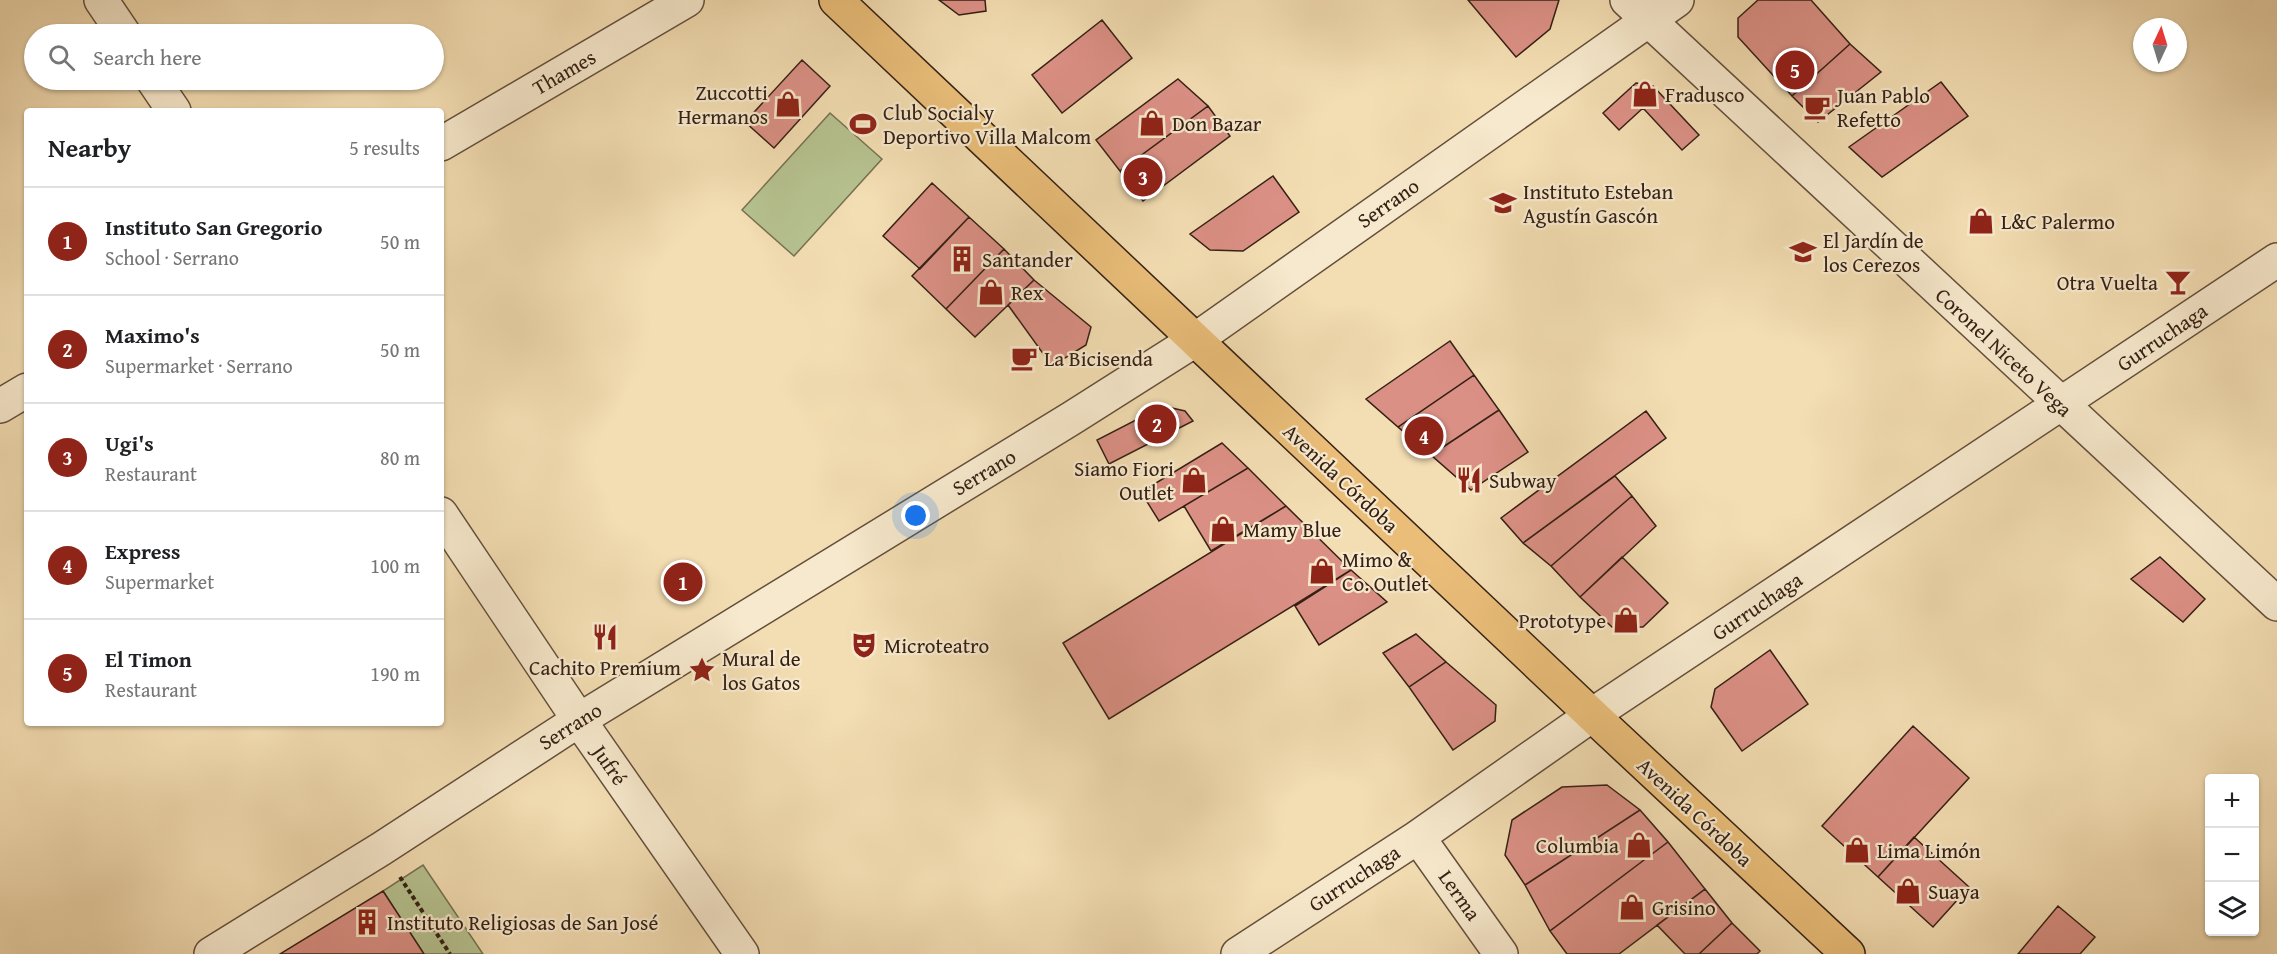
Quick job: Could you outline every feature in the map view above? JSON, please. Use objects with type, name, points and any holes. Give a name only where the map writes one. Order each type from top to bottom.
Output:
[{"type":"main road","name":"Avenida Córdoba","points":[[836,0],[1848,954]]},
{"type":"street","points":[[101,0],[117,24]]},
{"type":"street","name":"Thames","points":[[444,142],[687,0]]},
{"type":"street","name":"Serrano","points":[[211,954],[381,849],[579,720],[1072,418],[1195,340],[1637,10],[1677,0]]},
{"type":"street","name":"Coronel Niceto Vega","points":[[1637,10],[2277,604]]},
{"type":"street","points":[[160,90],[172,108]]},
{"type":"street","name":"Gurruchaga","points":[[1238,954],[1418,837],[1592,715],[2277,260]]},
{"type":"street","points":[[0,406],[24,392]]},
{"type":"street","name":"Jufré","points":[[444,518],[579,720],[742,954]]},
{"type":"street","name":"Lerma","points":[[1418,837],[1501,954]]},
{"type":"path","points":[[381,849],[450,954]]},
{"type":"green space","points":[[830,113],[882,159],[794,256],[742,210]]},
{"type":"green space","points":[[423,865],[483,954],[424,954],[383,891]]},
{"type":"building","points":[[939,0],[985,0],[986,11],[959,15]]},
{"type":"building","points":[[1468,0],[1559,0],[1550,29],[1516,57]]},
{"type":"building","points":[[1758,0],[1811,0],[1850,44],[1792,96],[1738,37],[1738,18]]},
{"type":"building","points":[[1102,20],[1132,58],[1062,113],[1032,75]]},
{"type":"building","points":[[1850,44],[1881,72],[1818,122],[1792,96]]},
{"type":"building","name":"Zuccotti Hermanos","points":[[802,60],[830,86],[774,148],[745,122]]},
{"type":"building","name":"Don Bazar","points":[[1178,79],[1208,106],[1120,171],[1096,140]]},
{"type":"building","points":[[1941,82],[1968,116],[1882,177],[1849,147]]},
{"type":"building","points":[[1636,83],[1653,86],[1699,135],[1682,150],[1643,108],[1619,130],[1603,113]]},
{"type":"building","points":[[1208,106],[1230,136],[1143,201],[1120,171]]},
{"type":"building","points":[[1273,176],[1299,212],[1243,251],[1210,250],[1190,234]]},
{"type":"building","points":[[932,183],[969,217],[920,269],[883,236]]},
{"type":"building","name":"Santander","points":[[969,217],[1004,249],[946,309],[912,276]]},
{"type":"building","name":"Rex","points":[[1004,249],[1034,280],[975,337],[946,309]]},
{"type":"building","points":[[1034,280],[1091,327],[1086,345],[1052,366],[1008,305]]},
{"type":"building","points":[[1450,341],[1474,375],[1398,427],[1366,399]]},
{"type":"building","points":[[1474,375],[1499,410],[1431,455],[1398,427]]},
{"type":"building","points":[[1163,406],[1185,411],[1193,421],[1109,464],[1097,440]]},
{"type":"building","points":[[1499,410],[1528,452],[1471,490],[1431,455]]},
{"type":"building","points":[[1646,411],[1666,438],[1523,543],[1501,518]]},
{"type":"building","name":"Siamo Fiori Outlet","points":[[1222,443],[1248,468],[1159,521],[1141,492]]},
{"type":"building","name":"Mamy Blue","points":[[1248,468],[1286,506],[1211,551],[1184,506]]},
{"type":"building","points":[[1615,476],[1632,496],[1551,566],[1523,543]]},
{"type":"building","points":[[1632,496],[1656,526],[1580,597],[1551,566]]},
{"type":"building","points":[[1286,506],[1351,570],[1109,719],[1063,643]]},
{"type":"building","points":[[1622,557],[1668,603],[1643,627],[1612,627],[1580,597]]},
{"type":"building","points":[[2160,557],[2205,599],[2183,622],[2131,579]]},
{"type":"building","points":[[1351,570],[1387,602],[1319,645],[1295,606]]},
{"type":"building","points":[[1416,634],[1446,662],[1409,687],[1383,653]]},
{"type":"building","points":[[1770,650],[1808,704],[1742,751],[1711,707],[1715,689]]},
{"type":"building","points":[[1446,662],[1496,705],[1495,721],[1453,750],[1409,687]]},
{"type":"building","points":[[1913,726],[1969,778],[1878,877],[1822,826]]},
{"type":"building","points":[[1607,785],[1640,810],[1525,885],[1505,855],[1512,820],[1562,787]]},
{"type":"building","points":[[1640,810],[1668,842],[1550,931],[1525,885]]},
{"type":"building","points":[[1914,837],[1969,887],[1933,927],[1878,877]]},
{"type":"building","name":"Grisino","points":[[1668,842],[1705,889],[1619,954],[1567,954],[1550,931]]},
{"type":"building","points":[[1705,889],[1732,923],[1699,954],[1685,954],[1657,925]]},
{"type":"building","name":"Instituto Religiosas de San José","points":[[383,891],[424,954],[280,954]]},
{"type":"building","points":[[2058,906],[2095,937],[2080,954],[2018,954]]},
{"type":"building","points":[[1732,923],[1760,951],[1757,954],[1699,954]]},
{"type":"place","name":"El Timon","points":[[1795,70]]},
{"type":"place","name":"Fradusco","points":[[1645,94]]},
{"type":"place","name":"Zuccotti Hermanos","points":[[788,104]]},
{"type":"place","name":"Juan Pablo Refetto","points":[[1817,107]]},
{"type":"place","name":"Don Bazar","points":[[1152,123]]},
{"type":"place","name":"Club Social y Deportivo Villa Malcom","points":[[863,124]]},
{"type":"place","name":"Ugi's","points":[[1143,177]]},
{"type":"place","name":"Instituto Esteban Agustín Gascón","points":[[1503,203]]},
{"type":"place","name":"L&C Palermo","points":[[1981,221]]},
{"type":"place","name":"El Jardín de los Cerezos","points":[[1803,252]]},
{"type":"place","name":"Santander","points":[[962,259]]},
{"type":"place","name":"Otra Vuelta","points":[[2178,282]]},
{"type":"place","name":"Rex","points":[[991,292]]},
{"type":"place","name":"La Bicisenda","points":[[1024,358]]},
{"type":"place","name":"Maximo's","points":[[1157,424]]},
{"type":"place","name":"Express","points":[[1424,436]]},
{"type":"place","name":"Siamo Fiori Outlet","points":[[1194,480]]},
{"type":"place","name":"Subway","points":[[1469,480]]},
{"type":"place","name":"Mamy Blue","points":[[1223,529]]},
{"type":"place","name":"Mimo & Co. Outlet","points":[[1322,571]]},
{"type":"place","name":"Instituto San Gregorio","points":[[683,582]]},
{"type":"place","name":"Prototype","points":[[1626,620]]},
{"type":"place","name":"Cachito Premium","points":[[605,637]]},
{"type":"place","name":"Microteatro","points":[[864,645]]},
{"type":"place","name":"Mural de los Gatos","points":[[702,670]]},
{"type":"place","name":"Columbia","points":[[1639,845]]},
{"type":"place","name":"Lima Limón","points":[[1857,850]]},
{"type":"place","name":"Suaya","points":[[1908,891]]},
{"type":"place","name":"Grisino","points":[[1632,907]]},
{"type":"place","name":"Instituto Religiosas de San José","points":[[367,922]]}]
